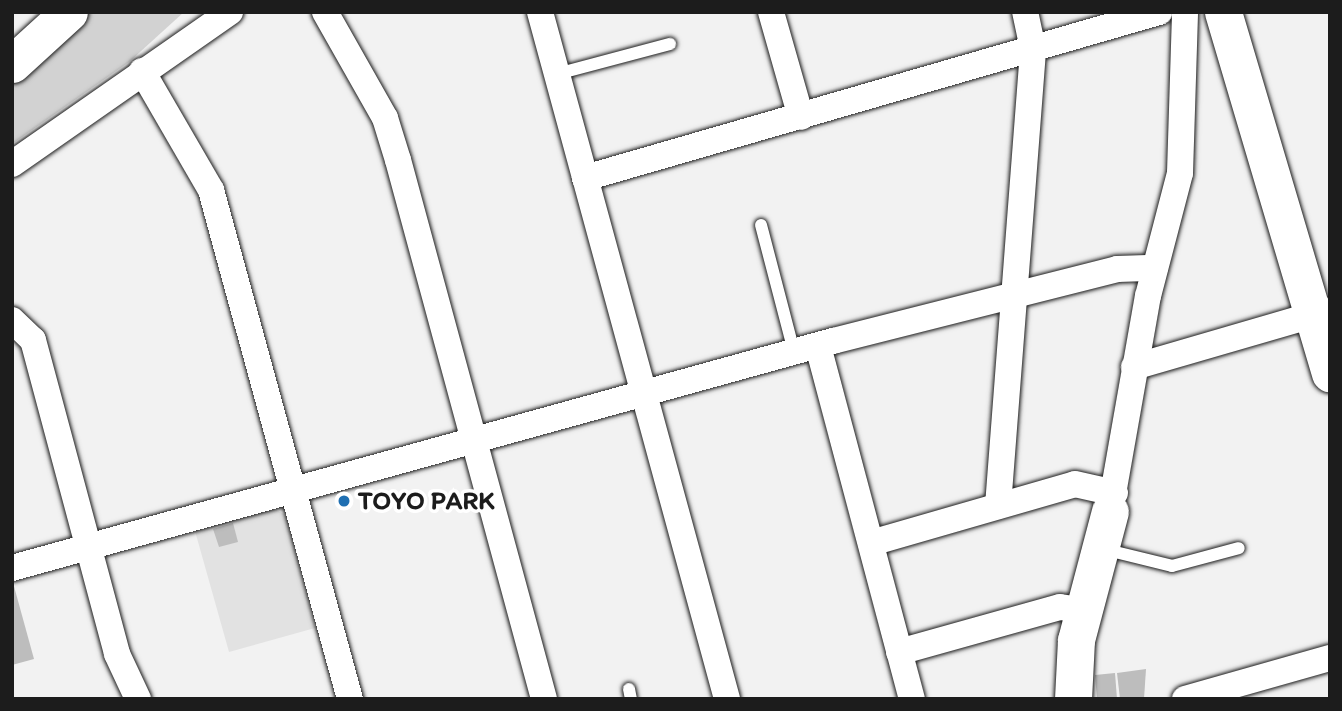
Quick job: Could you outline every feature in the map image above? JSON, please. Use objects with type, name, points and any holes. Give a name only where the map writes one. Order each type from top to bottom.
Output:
[{"type":"street","points":[[12,64],[69,12]]},
{"type":"street","points":[[12,164],[230,12]]},
{"type":"street","points":[[325,12],[385,118],[544,699]]},
{"type":"street","points":[[540,12],[727,699]]},
{"type":"street","points":[[771,12],[801,117]]},
{"type":"street","points":[[999,506],[1033,49],[1025,12]]},
{"type":"street","points":[[585,178],[1159,12]]},
{"type":"street","points":[[1073,699],[1082,610],[1112,502],[1134,367],[1155,268],[1180,173],[1185,12]]},
{"type":"street","points":[[1223,12],[1322,313],[1330,373]]},
{"type":"street","points":[[142,71],[211,190],[350,699]]},
{"type":"street","points":[[12,568],[806,349],[1117,269],[1155,268]]},
{"type":"street","points":[[1134,367],[1322,313]]},
{"type":"street","points":[[12,320],[33,340],[117,654],[138,699]]},
{"type":"street","points":[[806,349],[871,543],[912,699]]},
{"type":"street","points":[[871,543],[1075,484],[1112,502]]},
{"type":"street","points":[[900,652],[1060,607],[1082,610]]},
{"type":"street","points":[[1185,699],[1330,658]]},
{"type":"lane","points":[[556,74],[670,44]]},
{"type":"lane","points":[[761,225],[806,349]]},
{"type":"lane","points":[[1099,549],[1172,566],[1239,548]]},
{"type":"shaded area","points":[[87,12],[184,12],[129,62],[12,144],[12,79]]},
{"type":"shaded area","points":[[274,509],[286,515],[315,628],[229,652],[195,531]]},
{"type":"building","points":[[233,523],[238,542],[219,547],[213,529]]},
{"type":"building","points":[[12,579],[34,659],[12,665]]},
{"type":"building","points":[[1146,669],[1144,699],[1120,699],[1117,673]]},
{"type":"building","points":[[1115,673],[1117,699],[1097,699],[1095,675]]},
{"type":"place","name":"TOYO PARK","points":[[344,501]]}]
